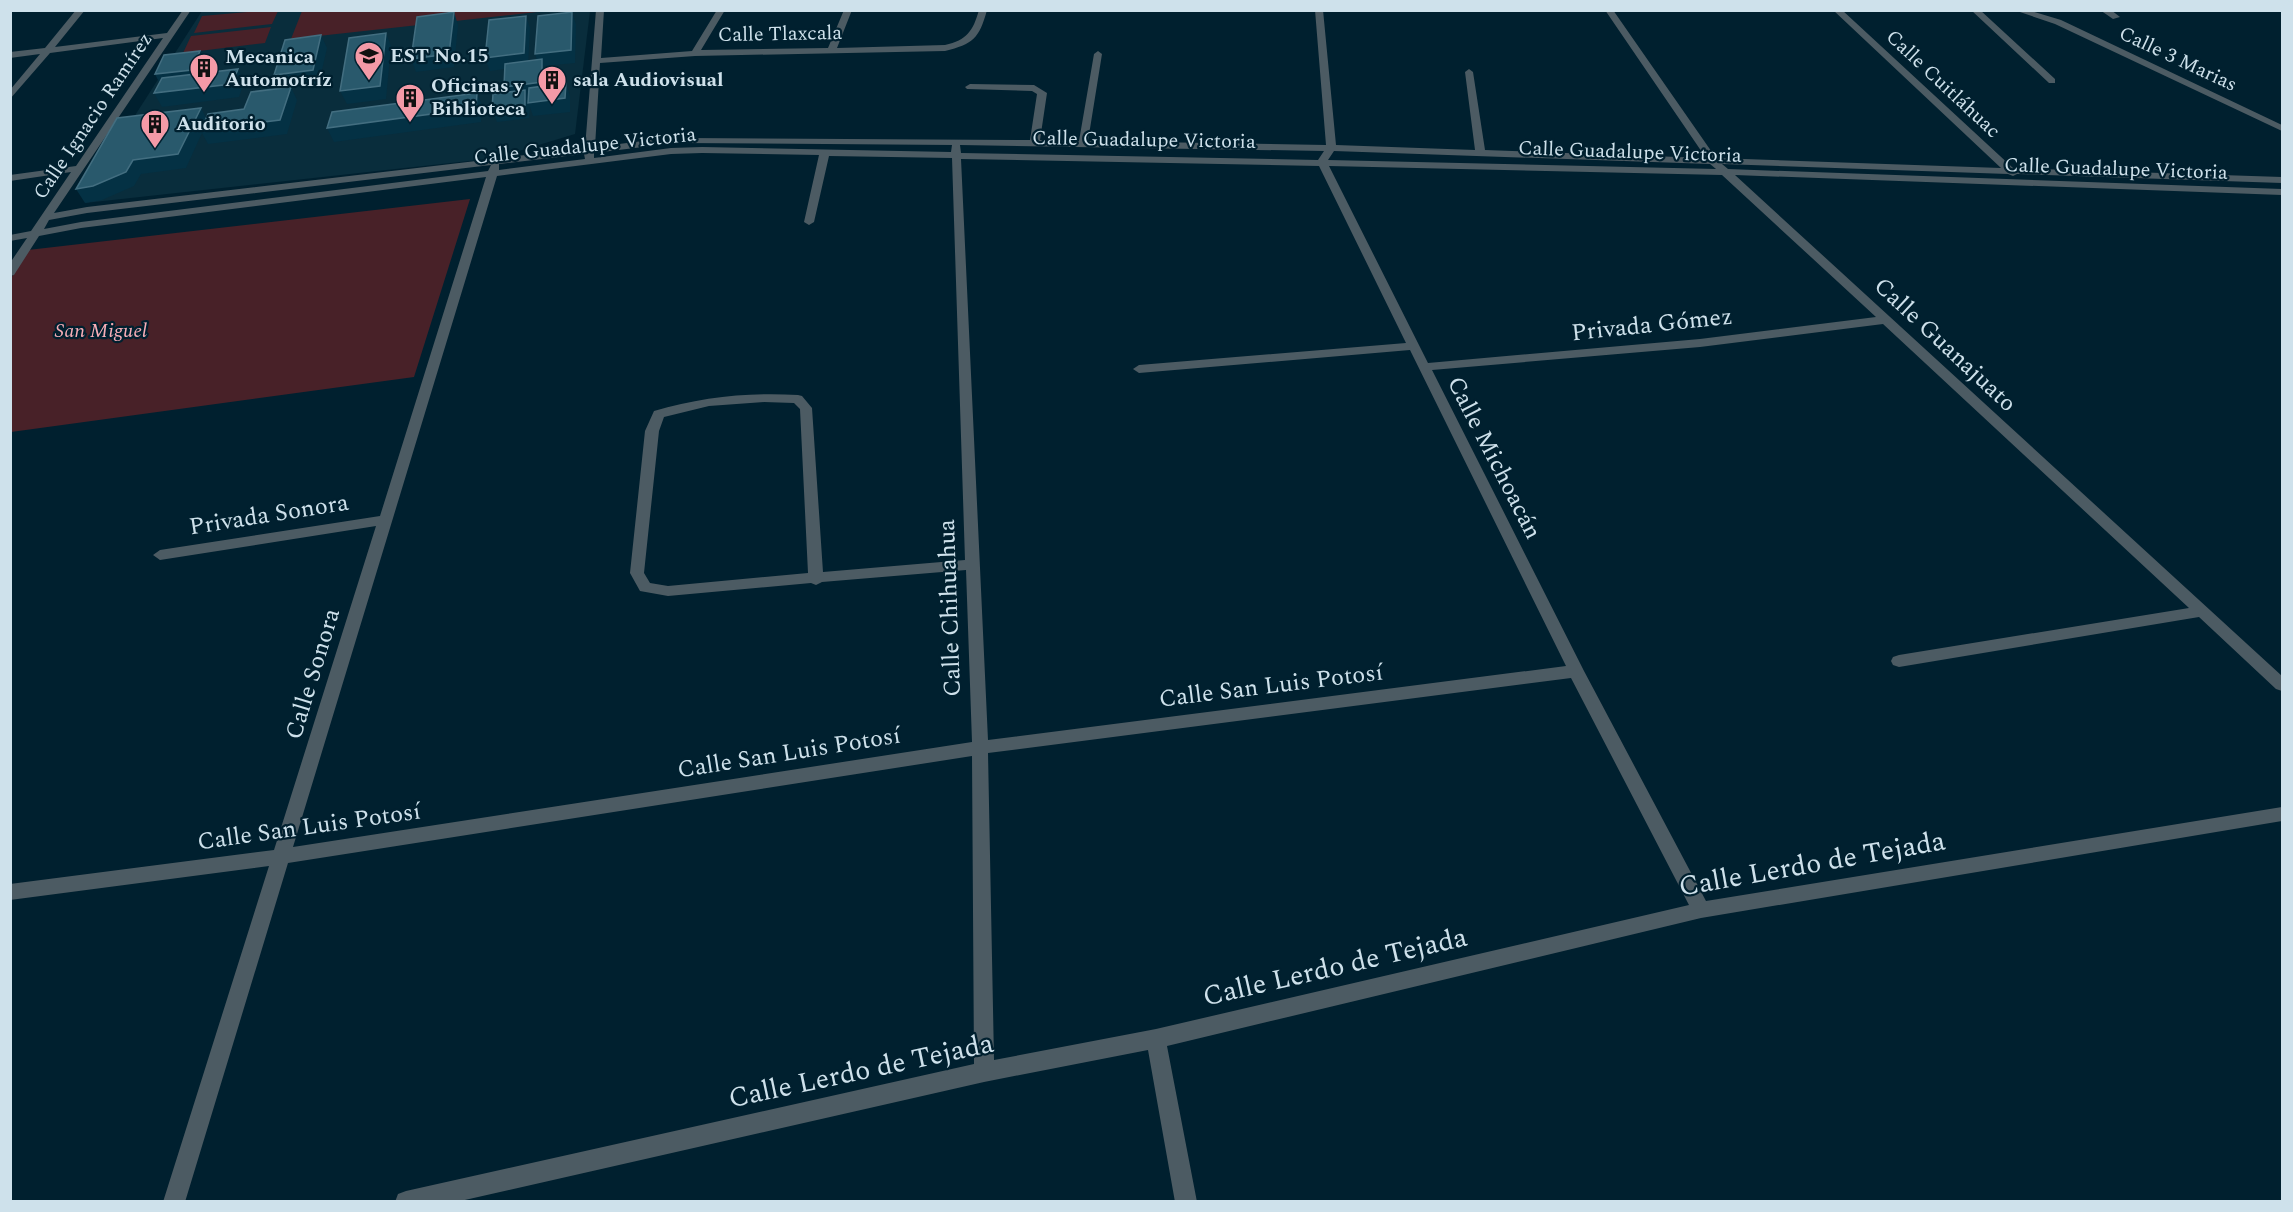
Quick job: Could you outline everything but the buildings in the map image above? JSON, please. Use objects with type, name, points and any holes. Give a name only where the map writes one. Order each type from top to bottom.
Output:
[{"type":"street","points":[[10,96],[81,10]]},
{"type":"street","name":"Calle Ignacio Ramírez","points":[[10,273],[187,10]]},
{"type":"street","points":[[589,161],[600,10]]},
{"type":"street","points":[[695,53],[721,10]]},
{"type":"street","points":[[831,52],[848,10]]},
{"type":"street","name":"Calle Tlaxcala","points":[[596,61],[695,53],[945,48],[964,44],[975,37],[983,10]]},
{"type":"street","points":[[1319,10],[1331,148],[1322,162]]},
{"type":"street","name":"Calle Guanajuato","points":[[1609,10],[1713,161],[2283,685]]},
{"type":"street","name":"Calle Cuitláhuac","points":[[1838,10],[2024,183]]},
{"type":"street","points":[[1975,10],[2052,81]]},
{"type":"street","name":"Calle 3 Marias","points":[[2018,10],[2058,22],[2283,128]]},
{"type":"street","points":[[2104,10],[2116,17]]},
{"type":"street","points":[[10,55],[170,35]]},
{"type":"street","points":[[1083,145],[1098,54]]},
{"type":"street","points":[[1469,72],[1480,153]]},
{"type":"street","points":[[970,87],[1034,88],[1042,93],[1034,145]]},
{"type":"street","name":"Calle Guadalupe Victoria","points":[[10,238],[81,225],[494,167],[590,150],[706,140],[2283,192]]},
{"type":"street","name":"Calle Guadalupe Victoria","points":[[45,218],[87,210],[494,167],[589,161],[671,151],[825,152],[1034,145],[1331,148],[2283,180]]},
{"type":"street","name":"Calle Chihuahua","points":[[956,148],[980,747],[984,1072]]},
{"type":"street","points":[[809,222],[825,152]]},
{"type":"street","name":"Calle Michoacán","points":[[1322,162],[1576,671],[1701,910]]},
{"type":"street","name":"Calle Sonora","points":[[174,1202],[494,167]]},
{"type":"street","points":[[10,178],[80,168]]},
{"type":"street","name":"Privada Gómez","points":[[1423,367],[1700,343],[1884,320]]},
{"type":"street","points":[[1139,369],[1413,346]]},
{"type":"street","points":[[816,580],[806,408],[798,399],[775,397],[682,406],[659,414],[652,431],[637,573],[645,587],[668,591],[816,580],[972,564]]},
{"type":"street","name":"Privada Sonora","points":[[160,555],[386,520]]},
{"type":"street","points":[[1899,661],[2202,611]]},
{"type":"street","name":"Calle San Luis Potosí","points":[[10,892],[281,856],[980,747],[1576,671]]},
{"type":"street","name":"Calle Lerdo de Tejada","points":[[406,1202],[984,1072],[1156,1039],[1701,910],[2283,814]]},
{"type":"street","points":[[1156,1039],[1186,1202]]},
{"type":"shaded area","name":"EST No.15","points":[[202,11],[590,11],[575,134],[496,158],[85,203],[125,131]]},
{"type":"green space","points":[[278,11],[272,24],[194,33],[202,16]]},
{"type":"green space","points":[[302,11],[546,11],[291,39]]},
{"type":"green space","points":[[271,27],[265,43],[183,53],[191,36]]},
{"type":"green space","name":"San Miguel","points":[[470,199],[414,377],[11,432],[10,280],[28,250]]},
{"type":"place","name":"EST No.15","points":[[369,82]]},
{"type":"place","name":"Mecanica Automotríz","points":[[204,94]]},
{"type":"place","name":"sala Audiovisual","points":[[552,106]]},
{"type":"place","name":"Oficinas y Biblioteca","points":[[410,124]]},
{"type":"place","name":"Auditorio","points":[[155,150]]}]
